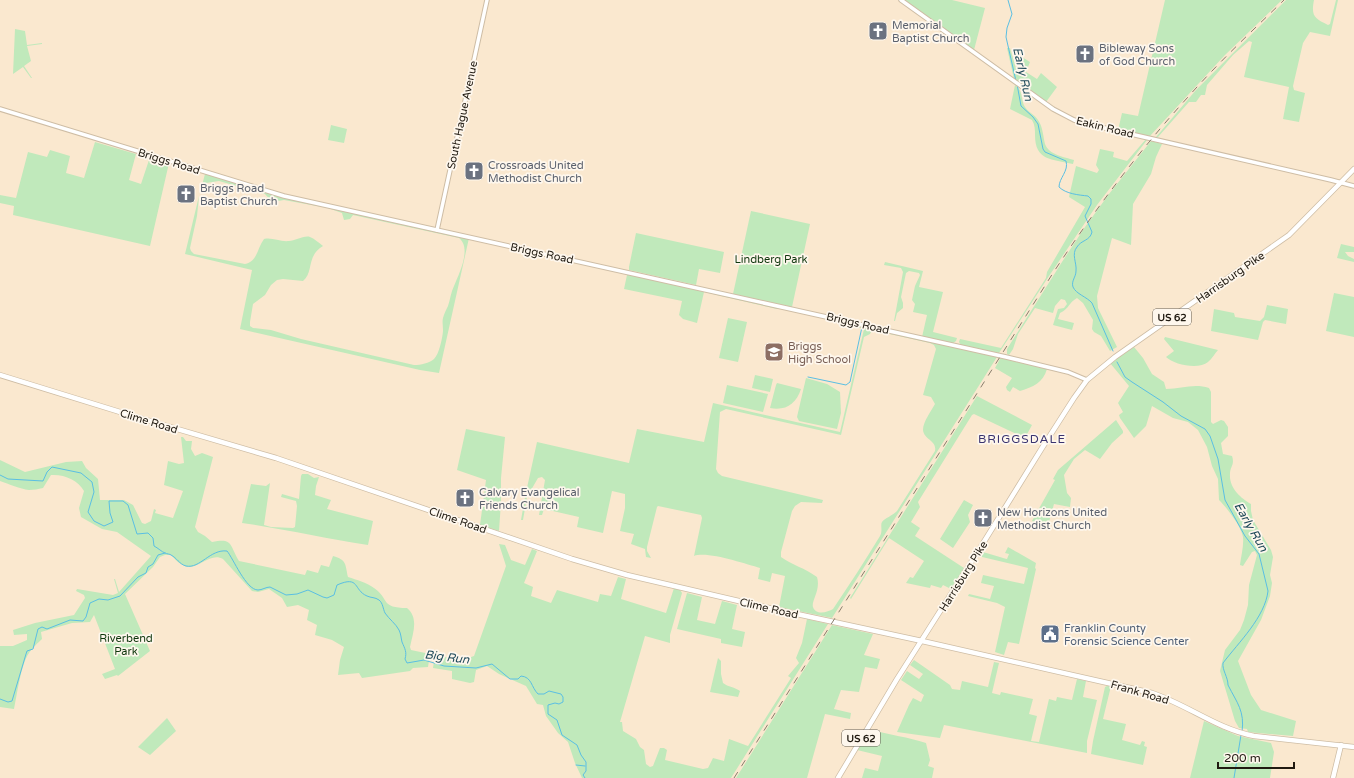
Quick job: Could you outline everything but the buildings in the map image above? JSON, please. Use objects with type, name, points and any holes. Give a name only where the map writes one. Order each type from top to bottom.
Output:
[{"type":"main road","name":"Harrisburg Pike","points":[[838,778],[873,719],[1061,417],[1087,380],[1115,357],[1288,235],[1354,169]]},
{"type":"main road","name":"Clime Road","points":[[0,375],[282,460],[594,566],[770,608],[922,641]]},
{"type":"main road","name":"Frank Road","points":[[922,641],[1152,693],[1236,732],[1354,747]]},
{"type":"main road","points":[[1333,778],[1341,745]]},
{"type":"street","name":"South Hague Avenue","points":[[437,230],[487,0]]},
{"type":"street","name":"Eakin Road","points":[[901,0],[1058,112],[1084,124],[1354,186]]},
{"type":"street","name":"Briggs Road","points":[[0,109],[266,191],[1012,358],[1068,372],[1087,380]]},
{"type":"green space","points":[[905,0],[952,0],[985,8],[974,50]]},
{"type":"green space","points":[[1165,0],[1282,0],[1225,55],[1150,136],[1120,130],[1119,126],[1122,113],[1138,116]]},
{"type":"green space","points":[[1286,0],[1314,0],[1313,13],[1319,20],[1328,25],[1330,24],[1336,0],[1338,0],[1330,36],[1310,32],[1303,43],[1293,86],[1294,90],[1305,93],[1299,122],[1283,119],[1289,87],[1244,77],[1252,42],[1249,41],[1233,55],[1207,85],[1205,95],[1201,95],[1196,102],[1189,102],[1158,137],[1156,137],[1196,90]]},
{"type":"green space","points":[[15,29],[25,31],[27,45],[42,43],[27,46],[31,61],[24,66],[32,78],[23,67],[13,74]]},
{"type":"green space","points":[[1007,48],[1010,48],[1017,72],[1022,57],[1030,62],[1026,72],[1037,79],[1041,73],[1057,87],[1046,102],[1014,79]]},
{"type":"green space","points":[[1015,85],[1021,92],[1025,107],[1037,118],[1040,123],[1047,148],[1057,155],[1074,160],[1073,164],[1046,157],[1038,150],[1032,120],[1010,109]]},
{"type":"green space","points":[[331,125],[347,129],[344,143],[328,140]]},
{"type":"green space","points":[[1146,139],[1147,140],[1097,205],[999,353],[961,345],[959,342],[960,339],[1001,348],[1046,278],[1047,272],[1085,207],[1069,197],[1076,166],[1097,173],[1099,170],[1096,165],[1100,149],[1114,152],[1113,157],[1127,161]]},
{"type":"green space","points":[[1151,141],[1162,144],[1151,174],[1133,204],[1131,245],[1112,238],[1097,296],[1098,308],[1117,347],[1110,351],[1101,336],[1094,332],[1092,329],[1093,320],[1083,303],[1077,298],[1060,313],[1058,319],[1074,323],[1072,330],[1053,325],[1058,309],[1064,308],[1067,304],[1065,300],[1061,299],[1055,306],[1053,313],[1035,308],[1018,334],[1013,349],[1009,355],[1007,354],[1007,349],[1085,227]]},
{"type":"green space","points":[[95,142],[136,154],[129,180],[141,184],[150,157],[169,163],[150,246],[13,215],[14,206],[0,203],[0,195],[16,198],[28,152],[47,157],[50,150],[70,156],[66,173],[84,178]]},
{"type":"green space","points":[[205,174],[284,197],[469,238],[439,373],[240,329],[252,270],[185,254],[199,196],[197,216],[190,248],[194,254],[245,264],[255,257],[264,239],[291,241],[305,237],[312,238],[323,246],[314,254],[306,277],[303,281],[283,279],[277,280],[271,285],[265,295],[253,304],[250,326],[253,328],[271,330],[301,339],[417,365],[425,364],[434,359],[439,350],[443,333],[444,314],[463,261],[463,242],[459,238],[353,215],[350,219],[344,220],[342,213],[328,208],[284,200],[272,202],[265,194],[219,181],[206,183],[201,189]]},
{"type":"green space","name":"Lindberg Park","points":[[751,211],[810,224],[792,307],[733,294]]},
{"type":"green space","points":[[636,233],[724,252],[720,273],[699,269],[696,285],[629,270]]},
{"type":"green space","points":[[1341,244],[1354,247],[1354,252],[1345,252],[1348,256],[1354,259],[1354,262],[1337,258]]},
{"type":"green space","points":[[885,262],[923,271],[919,287],[943,292],[933,332],[957,338],[956,341],[953,343],[922,337],[927,315],[913,312],[915,304],[912,300],[915,286],[920,275],[919,273],[909,271],[906,273],[901,297],[903,308],[897,313],[894,321],[903,272],[901,268],[884,265]]},
{"type":"green space","points":[[629,273],[778,306],[777,309],[704,292],[697,323],[683,319],[679,315],[682,301],[624,289],[627,275]]},
{"type":"green space","points":[[1334,293],[1354,297],[1354,337],[1326,331]]},
{"type":"green space","points":[[1267,305],[1288,309],[1286,324],[1265,320],[1263,322],[1258,340],[1211,331],[1214,309],[1234,313],[1235,317],[1260,321],[1264,317]]},
{"type":"green space","points":[[728,318],[747,322],[738,362],[719,358]]},
{"type":"green space","points":[[847,322],[997,357],[832,618],[779,607],[785,576],[772,573],[770,582],[758,579],[760,568],[708,555],[694,556],[702,518],[701,515],[658,506],[647,547],[647,551],[651,558],[646,557],[645,549],[631,544],[634,534],[620,531],[625,508],[625,494],[612,491],[603,533],[577,527],[579,517],[544,509],[542,515],[539,515],[545,480],[542,477],[538,478],[527,497],[523,520],[521,520],[537,442],[629,463],[637,429],[704,442],[713,403],[840,432],[864,329],[843,324]],"holes":[[[872,330],[934,345],[936,349],[923,395],[931,397],[935,404],[926,420],[923,430],[926,436],[934,444],[935,451],[897,511],[882,522],[880,536],[833,609],[825,612],[817,612],[813,607],[818,586],[817,577],[781,557],[781,552],[792,511],[795,506],[801,502],[822,503],[823,500],[722,476],[718,473],[716,469],[720,412],[726,409],[841,435],[864,337],[870,334]]]},
{"type":"green space","points":[[1165,337],[1218,350],[1209,361],[1204,364],[1199,366],[1187,366],[1166,357],[1174,351],[1164,339]]},
{"type":"green space","points":[[1134,347],[1143,358],[1152,374],[1164,382],[1166,389],[1193,386],[1209,388],[1211,392],[1211,422],[1213,424],[1221,420],[1224,421],[1228,427],[1228,436],[1221,443],[1223,454],[1232,456],[1233,461],[1230,471],[1231,484],[1243,499],[1251,504],[1253,520],[1271,550],[1273,557],[1270,575],[1272,583],[1270,596],[1261,620],[1238,661],[1251,695],[1261,710],[1296,721],[1293,736],[1248,732],[1247,729],[1239,728],[1235,721],[1220,671],[1225,650],[1240,630],[1244,620],[1248,605],[1249,585],[1257,555],[1255,551],[1252,552],[1243,566],[1240,565],[1243,544],[1242,533],[1233,517],[1219,500],[1218,479],[1212,466],[1207,447],[1198,430],[1188,422],[1173,418],[1152,406],[1146,426],[1134,438],[1120,418],[1119,415],[1123,412],[1118,403],[1129,386],[1110,363]]},
{"type":"green space","points":[[1001,357],[1047,369],[1043,378],[1037,384],[1020,391],[1013,387],[1010,392],[1006,387],[1012,378],[995,368]]},
{"type":"green space","points":[[755,375],[773,379],[770,392],[752,388]]},
{"type":"green space","points":[[806,378],[827,384],[840,392],[841,413],[837,429],[799,421],[797,417]]},
{"type":"green space","points":[[777,383],[801,389],[796,399],[790,405],[776,409],[770,408]]},
{"type":"green space","points":[[727,385],[768,394],[763,412],[723,403]]},
{"type":"green space","points":[[977,396],[1032,425],[1025,438],[974,414],[972,415],[918,502],[920,507],[911,522],[920,528],[915,536],[964,568],[951,589],[943,585],[941,588],[931,585],[930,588],[906,583],[910,577],[913,578],[924,561],[889,538],[851,599],[850,598]]},
{"type":"green space","points":[[1116,420],[1123,433],[1112,443],[1100,459],[1085,450],[1074,459],[1064,475],[1067,493],[1071,498],[1070,507],[1054,504],[1047,529],[1032,521],[1055,480],[1053,479],[1058,470]]},
{"type":"green space","points":[[466,429],[505,437],[501,478],[499,531],[480,525],[486,480],[457,470]]},
{"type":"green space","name":"Riverbend Park","points":[[181,437],[183,437],[186,441],[192,441],[191,449],[195,456],[202,453],[213,457],[195,527],[198,532],[212,542],[224,541],[230,544],[239,561],[305,575],[307,570],[318,573],[321,565],[329,567],[333,556],[341,559],[345,563],[348,577],[371,586],[379,592],[389,605],[398,608],[407,608],[411,612],[414,621],[414,631],[410,647],[411,650],[430,654],[428,667],[413,668],[410,671],[362,678],[359,673],[338,675],[344,647],[332,640],[315,635],[317,625],[307,620],[309,610],[298,605],[287,607],[282,598],[269,589],[258,592],[252,591],[223,559],[218,557],[212,558],[192,567],[186,567],[171,555],[165,555],[160,557],[153,567],[125,594],[150,651],[118,676],[105,679],[102,674],[115,669],[94,615],[90,622],[72,623],[41,632],[42,639],[33,647],[26,658],[14,709],[0,707],[0,646],[13,646],[27,640],[27,634],[14,635],[13,630],[35,623],[74,615],[85,598],[84,595],[76,591],[77,589],[113,595],[118,593],[114,579],[119,592],[151,556],[117,532],[102,529],[81,517],[79,508],[84,491],[70,478],[51,475],[43,488],[31,490],[22,489],[0,481],[0,460],[25,472],[66,462],[82,461],[86,468],[98,479],[100,500],[124,500],[133,505],[142,523],[145,524],[151,521],[154,509],[156,510],[155,513],[173,518],[183,491],[164,485],[168,461],[179,464],[184,463]]},
{"type":"green space","points":[[302,474],[308,474],[314,478],[319,477],[315,495],[331,500],[327,509],[373,521],[368,545],[242,523],[251,484],[266,486],[270,483],[264,525],[271,527],[295,527],[296,501],[281,497],[282,494],[299,499]]},
{"type":"green space","points":[[964,500],[973,505],[968,515],[970,522],[953,548],[940,539]]},
{"type":"green space","points":[[499,544],[505,545],[511,560],[525,565],[532,549],[537,551],[524,583],[533,587],[531,596],[551,603],[557,590],[598,602],[600,594],[611,596],[618,577],[626,579],[621,599],[666,613],[674,588],[680,590],[682,593],[670,635],[670,643],[645,636],[620,722],[622,722],[623,731],[636,739],[640,747],[644,750],[646,764],[650,767],[653,766],[660,748],[667,750],[665,760],[703,769],[708,768],[713,758],[724,761],[729,739],[748,746],[791,678],[788,676],[799,663],[796,658],[802,643],[807,619],[828,624],[731,778],[582,778],[568,742],[558,733],[546,716],[543,705],[537,704],[526,686],[499,674],[487,666],[476,670],[474,682],[470,683],[452,679],[452,671],[433,668],[435,655],[460,659],[474,656],[506,566]]},
{"type":"green space","points":[[1008,547],[1036,563],[1036,569],[1019,644],[1008,642],[1004,655],[995,652],[1005,607],[997,603],[968,596],[969,594],[990,599],[994,586],[981,583],[983,575],[1024,584],[1028,568],[978,556],[981,552],[1007,559],[1009,554],[1005,553]]},
{"type":"green space","points":[[687,593],[702,597],[697,620],[715,624],[722,601],[737,605],[732,629],[745,632],[742,647],[721,643],[721,639],[677,629]]},
{"type":"green space","points":[[832,625],[873,634],[864,655],[880,659],[877,669],[865,667],[859,692],[841,690],[834,709],[851,713],[850,719],[825,714],[807,778],[736,778]]},
{"type":"green space","points":[[718,658],[721,661],[723,683],[740,691],[738,697],[710,692]]},
{"type":"green space","points":[[914,660],[950,685],[952,689],[960,690],[962,681],[988,687],[994,662],[999,663],[992,693],[1000,695],[1001,692],[1033,699],[1029,714],[1037,716],[1031,741],[1039,742],[1049,699],[1056,701],[1057,697],[1072,700],[1077,679],[1086,681],[1083,697],[1097,700],[1087,741],[1087,753],[944,725],[940,738],[897,732],[913,698],[921,702],[924,695],[901,680],[907,671],[919,679],[923,674],[910,665]]},
{"type":"green space","points":[[1111,686],[1103,719],[1126,724],[1122,740],[1140,745],[1142,741],[1145,742],[1144,746],[1147,747],[1143,765],[1091,754],[1105,687]]},
{"type":"green space","points":[[167,718],[176,731],[150,755],[138,747]]},
{"type":"green space","points":[[1204,721],[1238,736],[1271,743],[1274,752],[1270,778],[1190,778]]},
{"type":"green space","points":[[872,730],[926,743],[930,760],[928,766],[934,768],[932,778],[862,778],[865,768],[878,771],[882,756],[857,750],[868,731]]},
{"type":"waterway","name":"Early Run","points":[[1008,0],[1012,14],[1007,28],[1006,37],[1016,81]]},
{"type":"waterway","name":"Early Run","points":[[1017,84],[1021,106],[1038,124],[1043,149],[1045,152],[1066,161],[1067,165],[1059,187],[1069,193],[1088,196],[1091,199],[1091,204],[1085,216],[1092,232],[1091,235],[1075,250],[1074,256],[1076,271],[1073,287],[1077,292],[1092,303],[1113,351]]},
{"type":"waterway","points":[[808,377],[846,385],[850,382],[862,327]]},
{"type":"waterway","name":"Early Run","points":[[1117,362],[1125,377],[1163,402],[1181,416],[1205,429],[1210,436],[1218,459],[1225,500],[1245,536],[1259,554],[1268,591],[1266,601],[1257,620],[1223,663],[1228,685],[1241,713],[1243,725],[1242,732]]},
{"type":"waterway","name":"Big Run","points":[[0,475],[8,479],[43,481],[47,472],[52,467],[81,473],[92,482],[94,492],[88,512],[94,521],[104,526],[113,522],[110,513],[109,501],[123,501],[128,505],[137,534],[148,533],[153,538],[154,546],[173,556],[186,566],[196,565],[215,553],[227,551],[244,580],[253,589],[258,590],[270,587],[286,595],[297,594],[308,590],[327,598],[334,595],[337,585],[344,582],[355,584],[368,597],[378,599],[380,601],[385,613],[400,632],[407,663],[424,660],[444,666],[476,668],[492,664],[510,679],[518,679],[521,676],[527,678],[538,694],[544,694],[549,691],[561,694],[563,697],[563,702],[548,705],[548,714],[557,720],[562,735],[577,745],[586,762],[586,771],[583,775],[585,778]]},
{"type":"waterway","points":[[0,699],[8,702],[12,701],[27,651],[33,649],[38,629],[42,627],[47,629],[70,620],[83,621],[86,617],[90,603],[99,599],[108,600],[120,596],[138,577],[146,573],[148,567],[153,564],[158,555],[165,553]]},
{"type":"waterway","name":"Early Run","points":[[1234,778],[1241,735]]},
{"type":"waterway","points":[[576,765],[585,766]]},
{"type":"railway","points":[[734,778],[1053,273],[1084,227],[1117,182],[1199,84],[1284,0]]},
{"type":"place","name":"Memorial Baptist Church","points":[[878,31]]},
{"type":"place","name":"Bibleway Sons of God Church","points":[[1085,54]]},
{"type":"place","name":"Crossroads United Methodist Church","points":[[474,171]]},
{"type":"place","name":"Briggs Road Baptist Church","points":[[186,194]]},
{"type":"place","name":"Briggs High School","points":[[774,352]]},
{"type":"place","name":"Calvary Evangelical Friends Church","points":[[465,498]]},
{"type":"place","name":"New Horizons United Methodist Church","points":[[983,518]]},
{"type":"place","name":"Franklin County Forensic Science Center","points":[[1050,634]]},
{"type":"district","name":"BRIGGSDALE","points":[[1022,439]]}]
